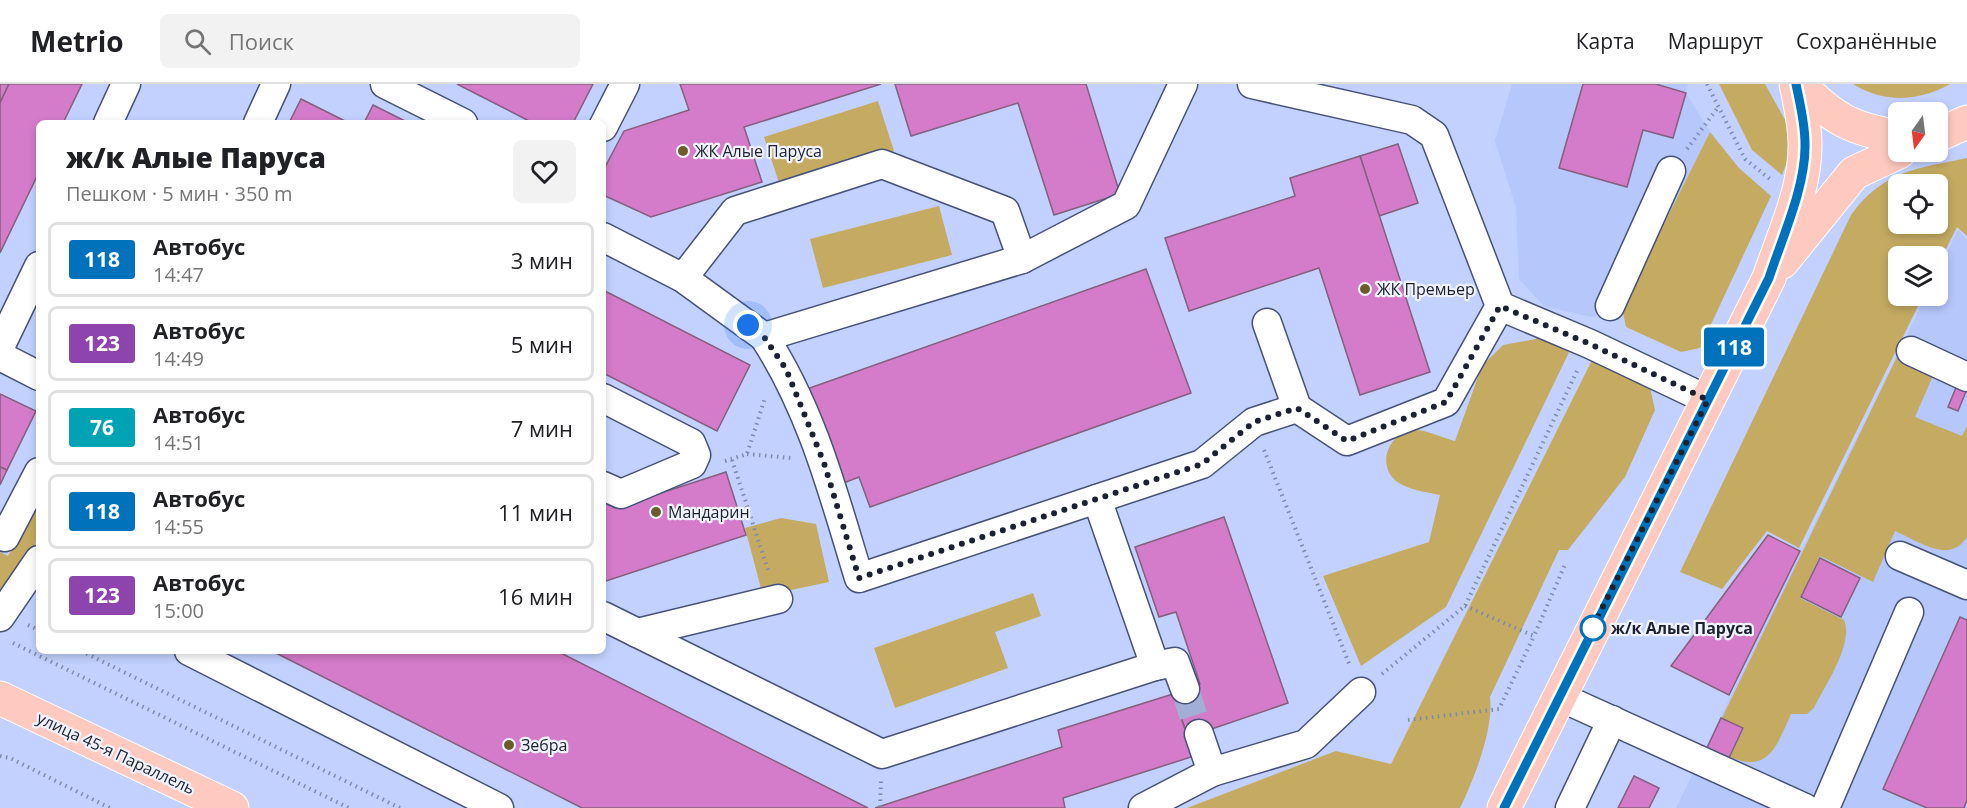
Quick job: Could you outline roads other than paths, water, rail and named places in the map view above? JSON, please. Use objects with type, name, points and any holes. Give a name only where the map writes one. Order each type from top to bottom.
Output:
[{"type":"main road","points":[[1798,84],[1824,111],[1862,130],[1888,135]]},
{"type":"main road","points":[[1504,808],[1769,278],[1797,191],[1805,146],[1798,84]]},
{"type":"main road","points":[[1769,278],[1854,173],[1888,157]]},
{"type":"main road","name":"улица 45-я Параллель","points":[[0,698],[232,808]]},
{"type":"lane","points":[[109,120],[126,84]]},
{"type":"lane","points":[[385,84],[457,120]]},
{"type":"lane","points":[[606,121],[625,84]]},
{"type":"lane","points":[[764,337],[1022,259],[1126,206],[1183,84]]},
{"type":"lane","points":[[1252,84],[1412,120],[1434,135],[1500,306],[1590,344],[1708,400]]},
{"type":"lane","points":[[259,120],[273,85]]},
{"type":"lane","points":[[683,278],[735,210],[882,164],[1005,211],[1022,259]]},
{"type":"lane","points":[[1610,306],[1671,171]]},
{"type":"lane","points":[[606,239],[683,278],[764,337],[786,369],[824,463],[859,578],[1202,464],[1254,422],[1297,408]]},
{"type":"lane","points":[[0,347],[36,272]]},
{"type":"lane","points":[[1267,323],[1297,408],[1347,441],[1446,402],[1500,306]]},
{"type":"lane","points":[[1911,351],[1967,377]]},
{"type":"lane","points":[[0,356],[36,374]]},
{"type":"lane","points":[[606,400],[691,443],[696,455],[692,465],[621,494],[606,487]]},
{"type":"lane","points":[[0,534],[5,537],[36,478]]},
{"type":"lane","points":[[1097,498],[1155,666]]},
{"type":"lane","points":[[1900,556],[1965,578]]},
{"type":"lane","points":[[5,629],[36,571]]},
{"type":"lane","points":[[637,633],[778,599]]},
{"type":"lane","points":[[1824,808],[1909,612]]},
{"type":"lane","points":[[606,618],[882,754],[1155,666],[1175,662],[1185,689]]},
{"type":"lane","points":[[195,654],[499,808]]},
{"type":"lane","points":[[1143,808],[1212,772],[1306,744],[1361,692]]},
{"type":"lane","points":[[1558,696],[1805,808]]},
{"type":"lane","points":[[1570,808],[1612,720]]},
{"type":"lane","points":[[1199,734],[1212,772]]},
{"type":"tunnel","points":[[1185,689],[1199,734]]},
{"type":"place","name":"ЖК Алые Паруса","points":[[683,151]]},
{"type":"place","name":"ЖК Премьер","points":[[1365,289]]},
{"type":"place","name":"Мандарин","points":[[656,512]]},
{"type":"place","name":"ж/к Алые Паруса","points":[[1593,628]]},
{"type":"place","name":"Зебра","points":[[509,745]]}]
